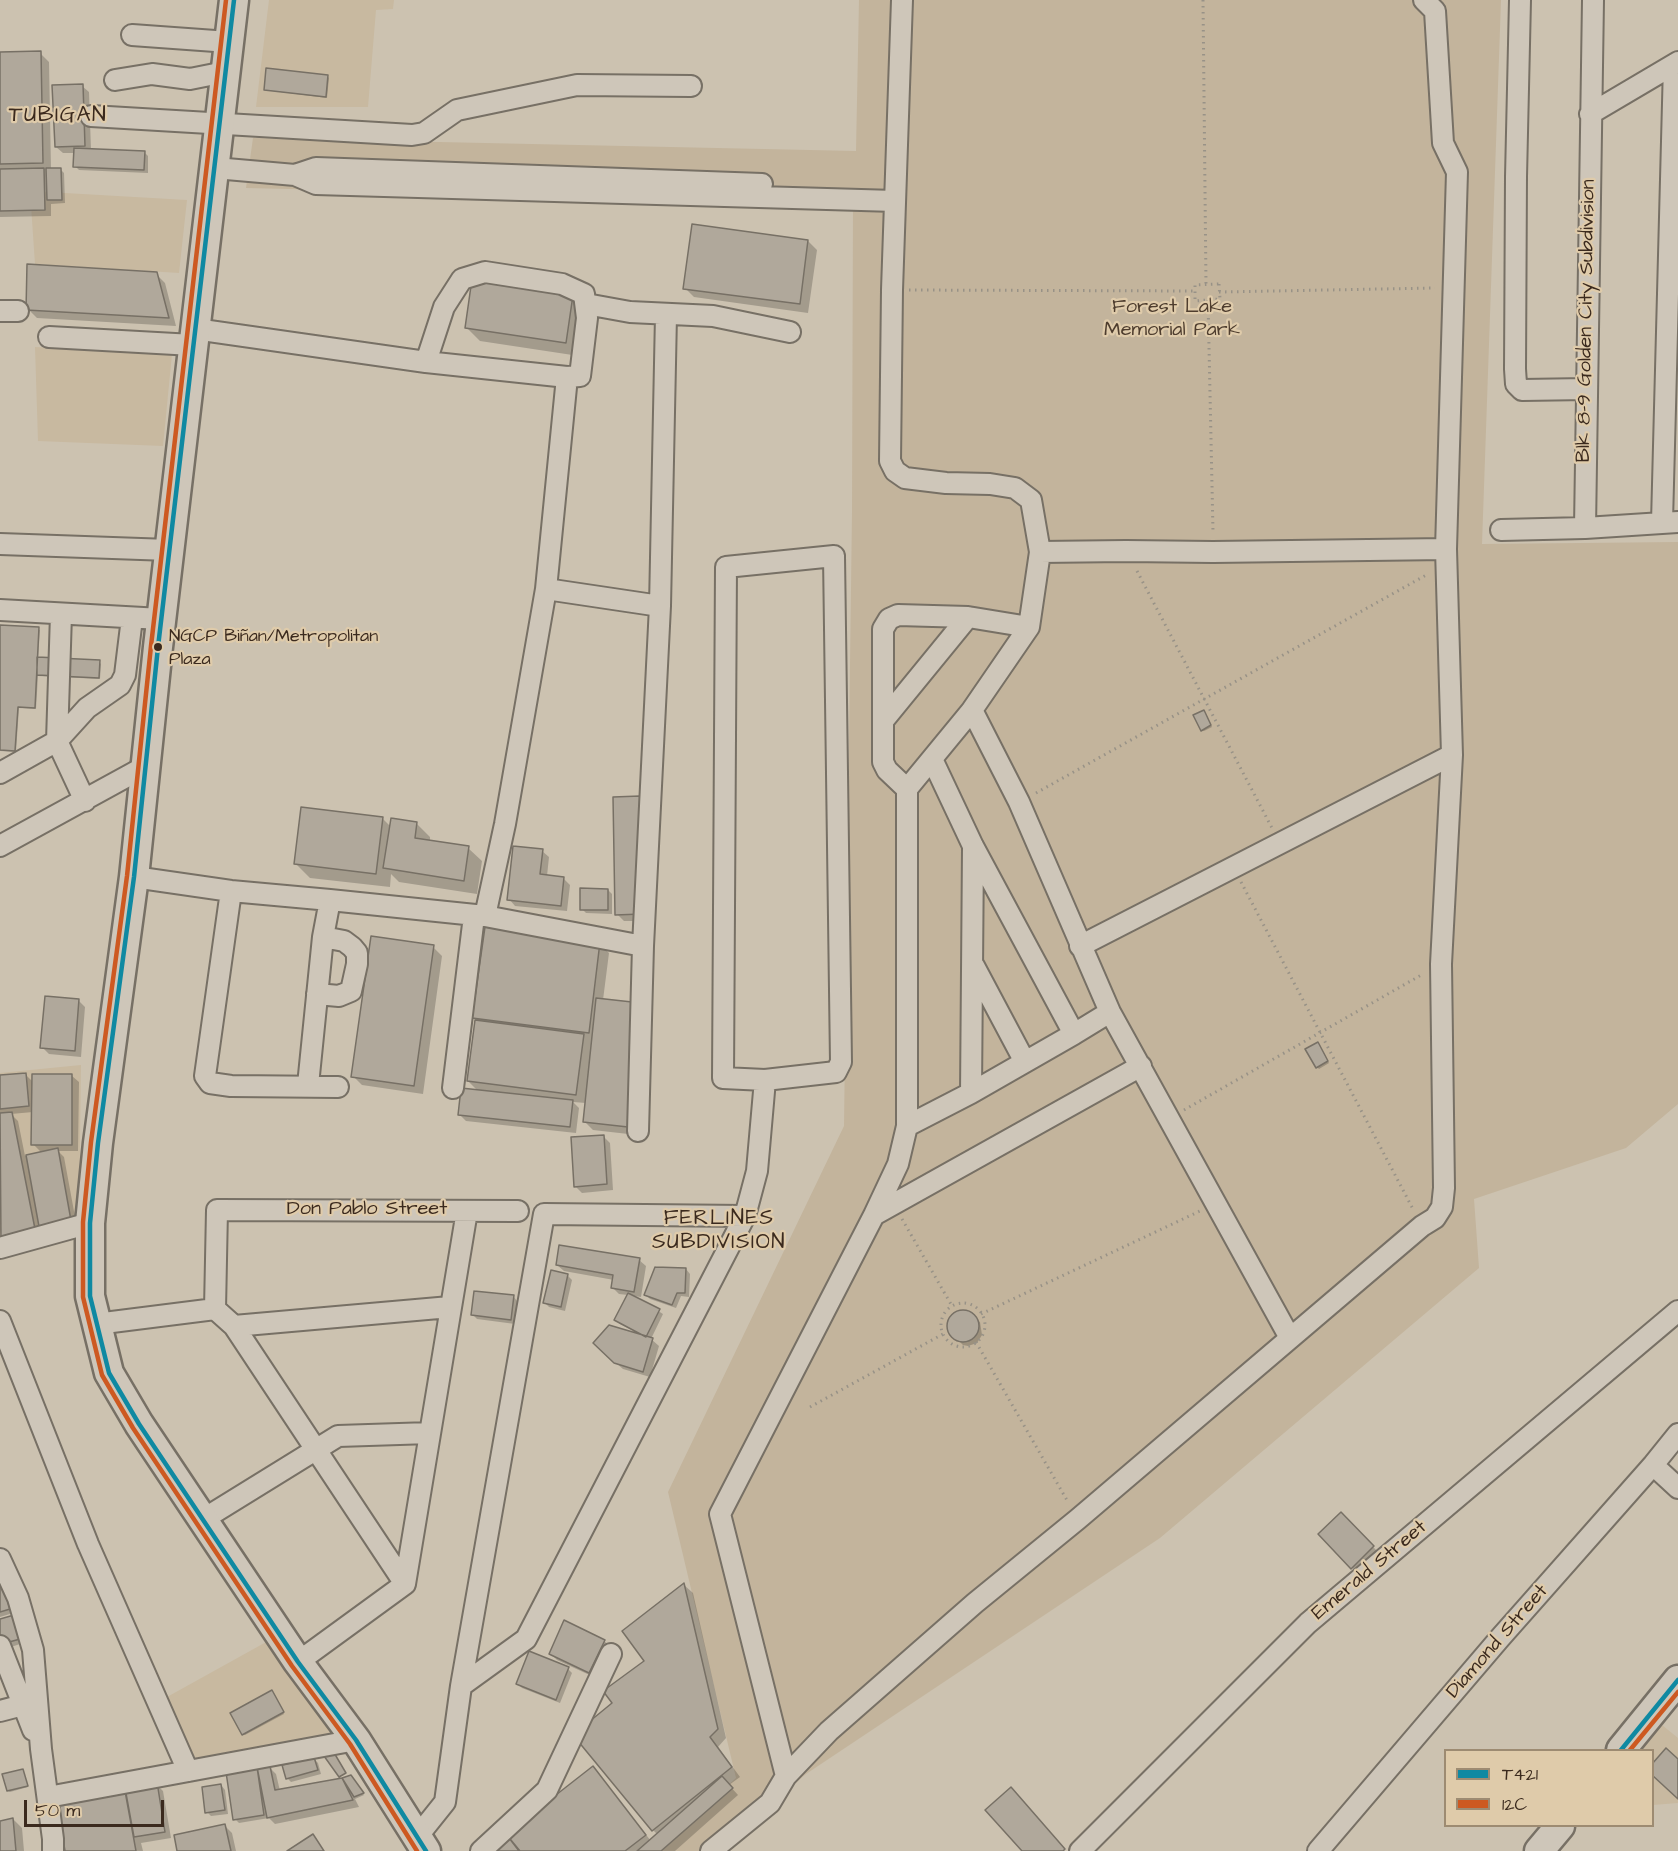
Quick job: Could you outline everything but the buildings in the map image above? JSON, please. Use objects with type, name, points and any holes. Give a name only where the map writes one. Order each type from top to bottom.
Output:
[{"type":"highway","points":[[234,0],[161,619],[134,878],[98,1143],[90,1223],[90,1296],[109,1373],[139,1424],[298,1662],[356,1740],[421,1844]]},
{"type":"highway","points":[[1622,1749],[1675,1691]]},
{"type":"highway","points":[[1539,1851],[1559,1827]]},
{"type":"street","points":[[786,1776],[720,1514],[898,1164],[907,1126],[907,789],[972,710],[1029,627],[1040,552],[1031,500],[1015,488],[905,478],[895,471],[890,461],[892,290],[902,0]]},
{"type":"street","points":[[711,1851],[770,1803],[786,1776],[829,1731],[975,1603],[1078,1519],[1422,1226],[1435,1218],[1442,1207],[1444,1188],[1441,964],[1452,755],[1446,556],[1457,172],[1443,143],[1435,11],[1424,0]]},
{"type":"street","points":[[1521,0],[1516,177],[1516,384],[1522,390],[1587,389]]},
{"type":"street","name":"Blk 8-9 Golden City Subdivision","points":[[1585,528],[1590,114],[1598,4]]},
{"type":"street","points":[[132,36],[229,42]]},
{"type":"street","points":[[1590,114],[1676,64]]},
{"type":"street","points":[[1501,530],[1585,528],[1670,522],[1676,64]]},
{"type":"street","points":[[115,80],[152,74],[190,79],[225,72]]},
{"type":"street","points":[[91,116],[412,135],[424,133],[457,110],[577,85],[692,86]]},
{"type":"street","points":[[214,168],[295,175],[316,184],[895,195]]},
{"type":"street","points":[[49,337],[194,337],[426,362],[580,376],[587,318],[584,294],[562,284],[485,272],[462,279],[444,307],[426,362]]},
{"type":"street","points":[[586,304],[630,312],[713,316],[790,332]]},
{"type":"street","points":[[638,1131],[643,946],[660,606],[666,315]]},
{"type":"street","points":[[453,1088],[480,916],[504,825],[546,589],[567,376]]},
{"type":"street","points":[[0,544],[169,550]]},
{"type":"street","points":[[1040,552],[1126,551],[1446,556]]},
{"type":"street","points":[[834,556],[841,1062],[837,1072],[765,1080],[723,1078],[726,567],[834,556]]},
{"type":"street","points":[[546,589],[660,606]]},
{"type":"street","points":[[0,610],[161,619]]},
{"type":"street","points":[[61,614],[57,741],[85,801]]},
{"type":"street","points":[[907,789],[887,770],[883,762],[884,629],[889,619],[898,615],[968,617],[1029,627]]},
{"type":"street","points":[[883,720],[968,617]]},
{"type":"street","points":[[0,773],[57,741],[87,708],[120,685],[125,675],[132,618]]},
{"type":"street","points":[[972,710],[1018,802],[1110,1012],[1290,1338]]},
{"type":"street","points":[[1080,946],[1452,755]]},
{"type":"street","points":[[932,759],[973,846],[1074,1034]]},
{"type":"street","points":[[0,846],[146,766]]},
{"type":"street","points":[[971,1093],[973,846]]},
{"type":"street","points":[[134,878],[231,891],[480,916],[643,946]]},
{"type":"street","points":[[231,891],[205,1076],[210,1083],[231,1086],[338,1087]]},
{"type":"street","points":[[308,1085],[323,937],[330,900]]},
{"type":"street","points":[[317,994],[339,996],[351,991],[357,964],[357,953],[352,947],[344,941],[323,937]]},
{"type":"street","points":[[972,964],[1025,1062]]},
{"type":"street","points":[[907,1126],[971,1093],[1110,1012]]},
{"type":"street","points":[[874,1215],[1141,1066]]},
{"type":"street","points":[[461,1686],[526,1639],[745,1216],[757,1171],[765,1080]]},
{"type":"street","name":"Don Pablo Street","points":[[215,1309],[217,1210],[518,1211]]},
{"type":"street","points":[[298,1662],[405,1584],[467,1211]]},
{"type":"street","points":[[421,1844],[445,1802],[461,1686],[544,1214],[745,1216]]},
{"type":"street","points":[[0,1248],[90,1223]]},
{"type":"street","points":[[234,1326],[450,1307]]},
{"type":"street","points":[[96,1324],[215,1309],[234,1326],[405,1584]]},
{"type":"street","name":"Emerald Street","points":[[1080,1851],[1308,1623],[1678,1311]]},
{"type":"street","points":[[0,1321],[88,1544],[188,1771]]},
{"type":"street","points":[[202,1520],[338,1436],[430,1433]]},
{"type":"street","name":"Diamond Street","points":[[1318,1851],[1500,1638],[1653,1466],[1678,1434]]},
{"type":"street","points":[[1653,1466],[1678,1488]]},
{"type":"street","points":[[0,1559],[18,1598],[33,1650],[41,1749],[53,1851]]},
{"type":"street","points":[[0,1646],[41,1749]]},
{"type":"street","points":[[481,1851],[547,1790],[611,1654]]},
{"type":"street","points":[[0,1711],[23,1705]]},
{"type":"street","points":[[48,1797],[356,1740]]},
{"type":"path","points":[[1203,0],[1206,285]]},
{"type":"path","points":[[1219,284],[1220,299],[1196,301],[1195,291],[1195,285],[1219,284]]},
{"type":"path","points":[[1220,291],[1455,287]]},
{"type":"path","points":[[892,290],[1195,291]]},
{"type":"path","points":[[1208,300],[1213,552]]},
{"type":"path","points":[[1126,551],[1280,843]]},
{"type":"path","points":[[1018,802],[1204,699],[1446,556]]},
{"type":"path","points":[[1233,867],[1422,1226]]},
{"type":"path","points":[[1168,1118],[1441,964]]},
{"type":"path","points":[[981,1314],[1215,1204]]},
{"type":"path","points":[[893,1205],[952,1306]]},
{"type":"path","points":[[966,1304],[973,1306],[981,1314],[984,1330],[976,1342],[963,1347],[956,1346],[943,1334],[941,1323],[943,1316],[952,1306],[966,1304]]},
{"type":"path","points":[[810,1407],[943,1334]]},
{"type":"path","points":[[976,1342],[1078,1519]]},
{"type":"shaded area","points":[[269,0],[394,0],[393,9],[376,10],[368,107],[256,107]]},
{"type":"shaded area","points":[[30,191],[187,200],[179,273],[35,264]]},
{"type":"shaded area","points":[[35,347],[172,354],[163,446],[38,441]]},
{"type":"shaded area","points":[[81,1065],[79,1225],[0,1239],[0,1073]]},
{"type":"shaded area","points":[[268,1641],[332,1735],[193,1761],[167,1697]]},
{"type":"shaded area","points":[[1662,1725],[1678,1738],[1678,1803],[1654,1805],[1654,1749],[1643,1749]]},
{"type":"green space","name":"Forest Lake Memorial Park","points":[[859,0],[1501,0],[1482,544],[1678,542],[1678,1104],[1626,1148],[1474,1199],[1479,1268],[1160,1538],[806,1774],[716,1851],[656,1851],[736,1778],[668,1492],[844,1126],[852,512],[853,202],[246,188],[253,138],[856,151]]},
{"type":"transit line","name":"12C","points":[[226,0],[151,646],[127,876],[91,1142],[83,1222],[83,1297],[102,1375],[133,1428],[292,1666],[350,1744],[417,1851]]},
{"type":"transit line","name":"T421","points":[[234,0],[158,647],[134,877],[98,1143],[90,1223],[90,1296],[109,1373],[139,1424],[298,1662],[356,1740],[426,1851]]},
{"type":"transit line","name":"T421","points":[[1622,1749],[1678,1680]]},
{"type":"transit line","name":"12C","points":[[1631,1749],[1678,1692]]},
{"type":"place","name":"NGCP Biñan/Metropolitan Plaza","points":[[158,647]]},
{"type":"district","name":"TUBIGAN","points":[[58,116]]},
{"type":"district","name":"FERLINES SUBDIVISION","points":[[719,1232]]}]
